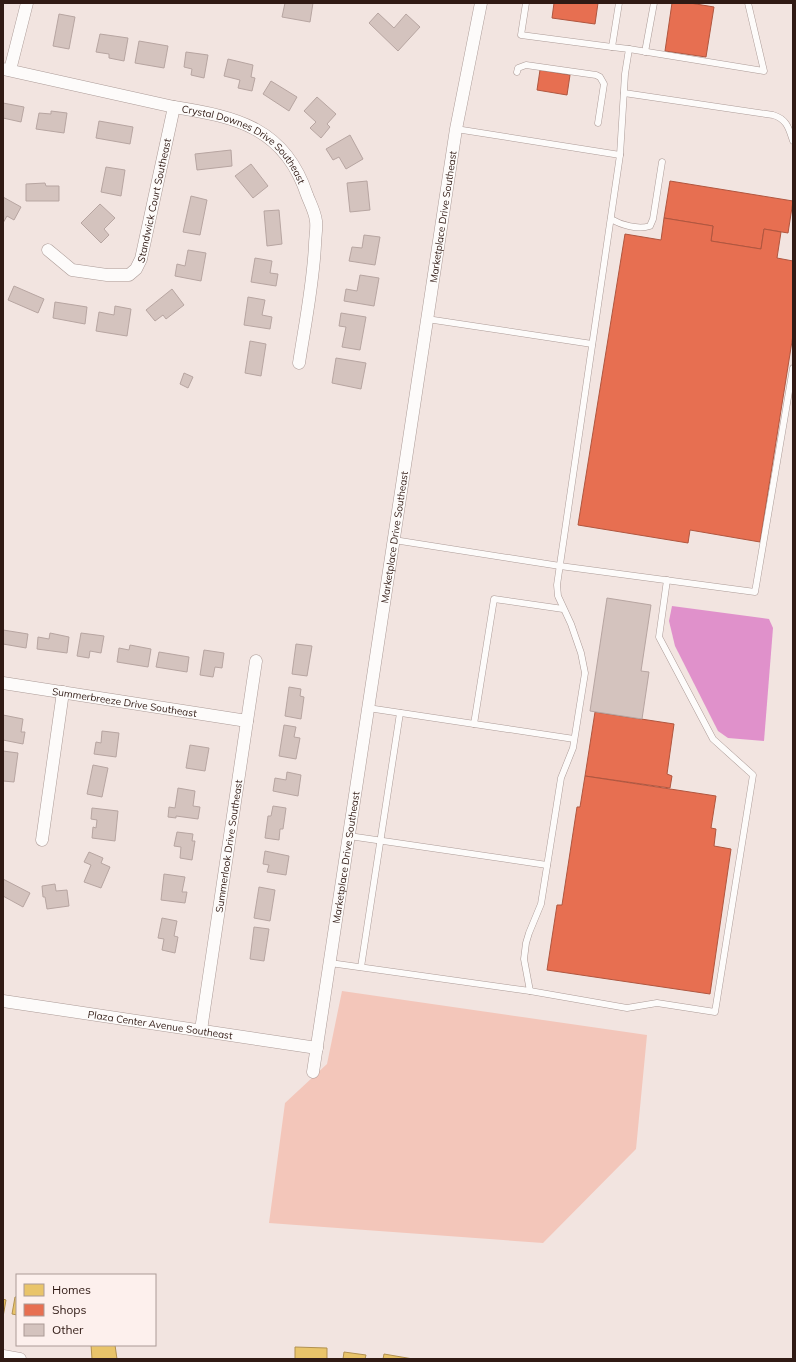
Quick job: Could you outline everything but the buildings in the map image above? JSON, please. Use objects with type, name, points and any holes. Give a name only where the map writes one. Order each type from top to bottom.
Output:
[{"type":"street","points":[[7,70],[27,3]]},
{"type":"street","name":"Marketplace Drive Southeast","points":[[313,1072],[456,129],[481,3]]},
{"type":"street","name":"Crystal Downes Drive Southeast","points":[[7,70],[201,111],[240,122],[263,133],[284,151],[303,181],[316,220],[314,262],[299,363]]},
{"type":"street","name":"Standwick Court Southeast","points":[[48,250],[72,270],[106,275],[129,275],[136,269],[141,259],[174,106]]},
{"type":"street","name":"Summerlook Drive Southeast","points":[[201,1030],[256,661]]},
{"type":"street","name":"Summerbreeze Drive Southeast","points":[[3,684],[247,720]]},
{"type":"street","points":[[42,840],[63,692]]},
{"type":"street","name":"Plaza Center Avenue Southeast","points":[[3,1001],[317,1048]]},
{"type":"street","points":[[3,1356],[20,1359]]},
{"type":"lane","points":[[526,3],[521,35],[612,47],[764,71],[748,3]]},
{"type":"lane","points":[[612,47],[620,3]]},
{"type":"lane","points":[[645,52],[654,3]]},
{"type":"lane","points":[[530,992],[524,959],[525,951],[529,933],[541,904],[561,778],[573,748],[585,672],[581,653],[558,596],[558,584],[620,155],[625,74],[629,50]]},
{"type":"lane","points":[[517,72],[518,68],[522,66],[531,66],[596,75],[600,77],[604,84],[598,123]]},
{"type":"lane","points":[[624,93],[773,115],[783,119],[787,124],[793,141]]},
{"type":"lane","points":[[456,129],[620,155]]},
{"type":"lane","points":[[611,220],[619,224],[646,228],[650,226],[653,219],[662,162]]},
{"type":"lane","points":[[427,319],[592,344]]},
{"type":"lane","points":[[394,540],[560,566],[755,592],[793,368]]},
{"type":"lane","points":[[330,963],[530,992],[627,1008],[658,1002],[715,1012],[754,775],[713,739],[659,637],[667,580]]},
{"type":"lane","points":[[474,724],[494,599],[563,609]]},
{"type":"lane","points":[[368,708],[574,739]]},
{"type":"lane","points":[[361,968],[400,713]]},
{"type":"lane","points":[[349,836],[547,865]]},
{"type":"shaded area","points":[[672,606],[769,619],[773,628],[764,741],[728,738],[718,731],[675,646],[669,621]]},
{"type":"shaded area","points":[[342,991],[647,1035],[636,1149],[543,1243],[269,1223],[285,1103],[327,1064]]}]
